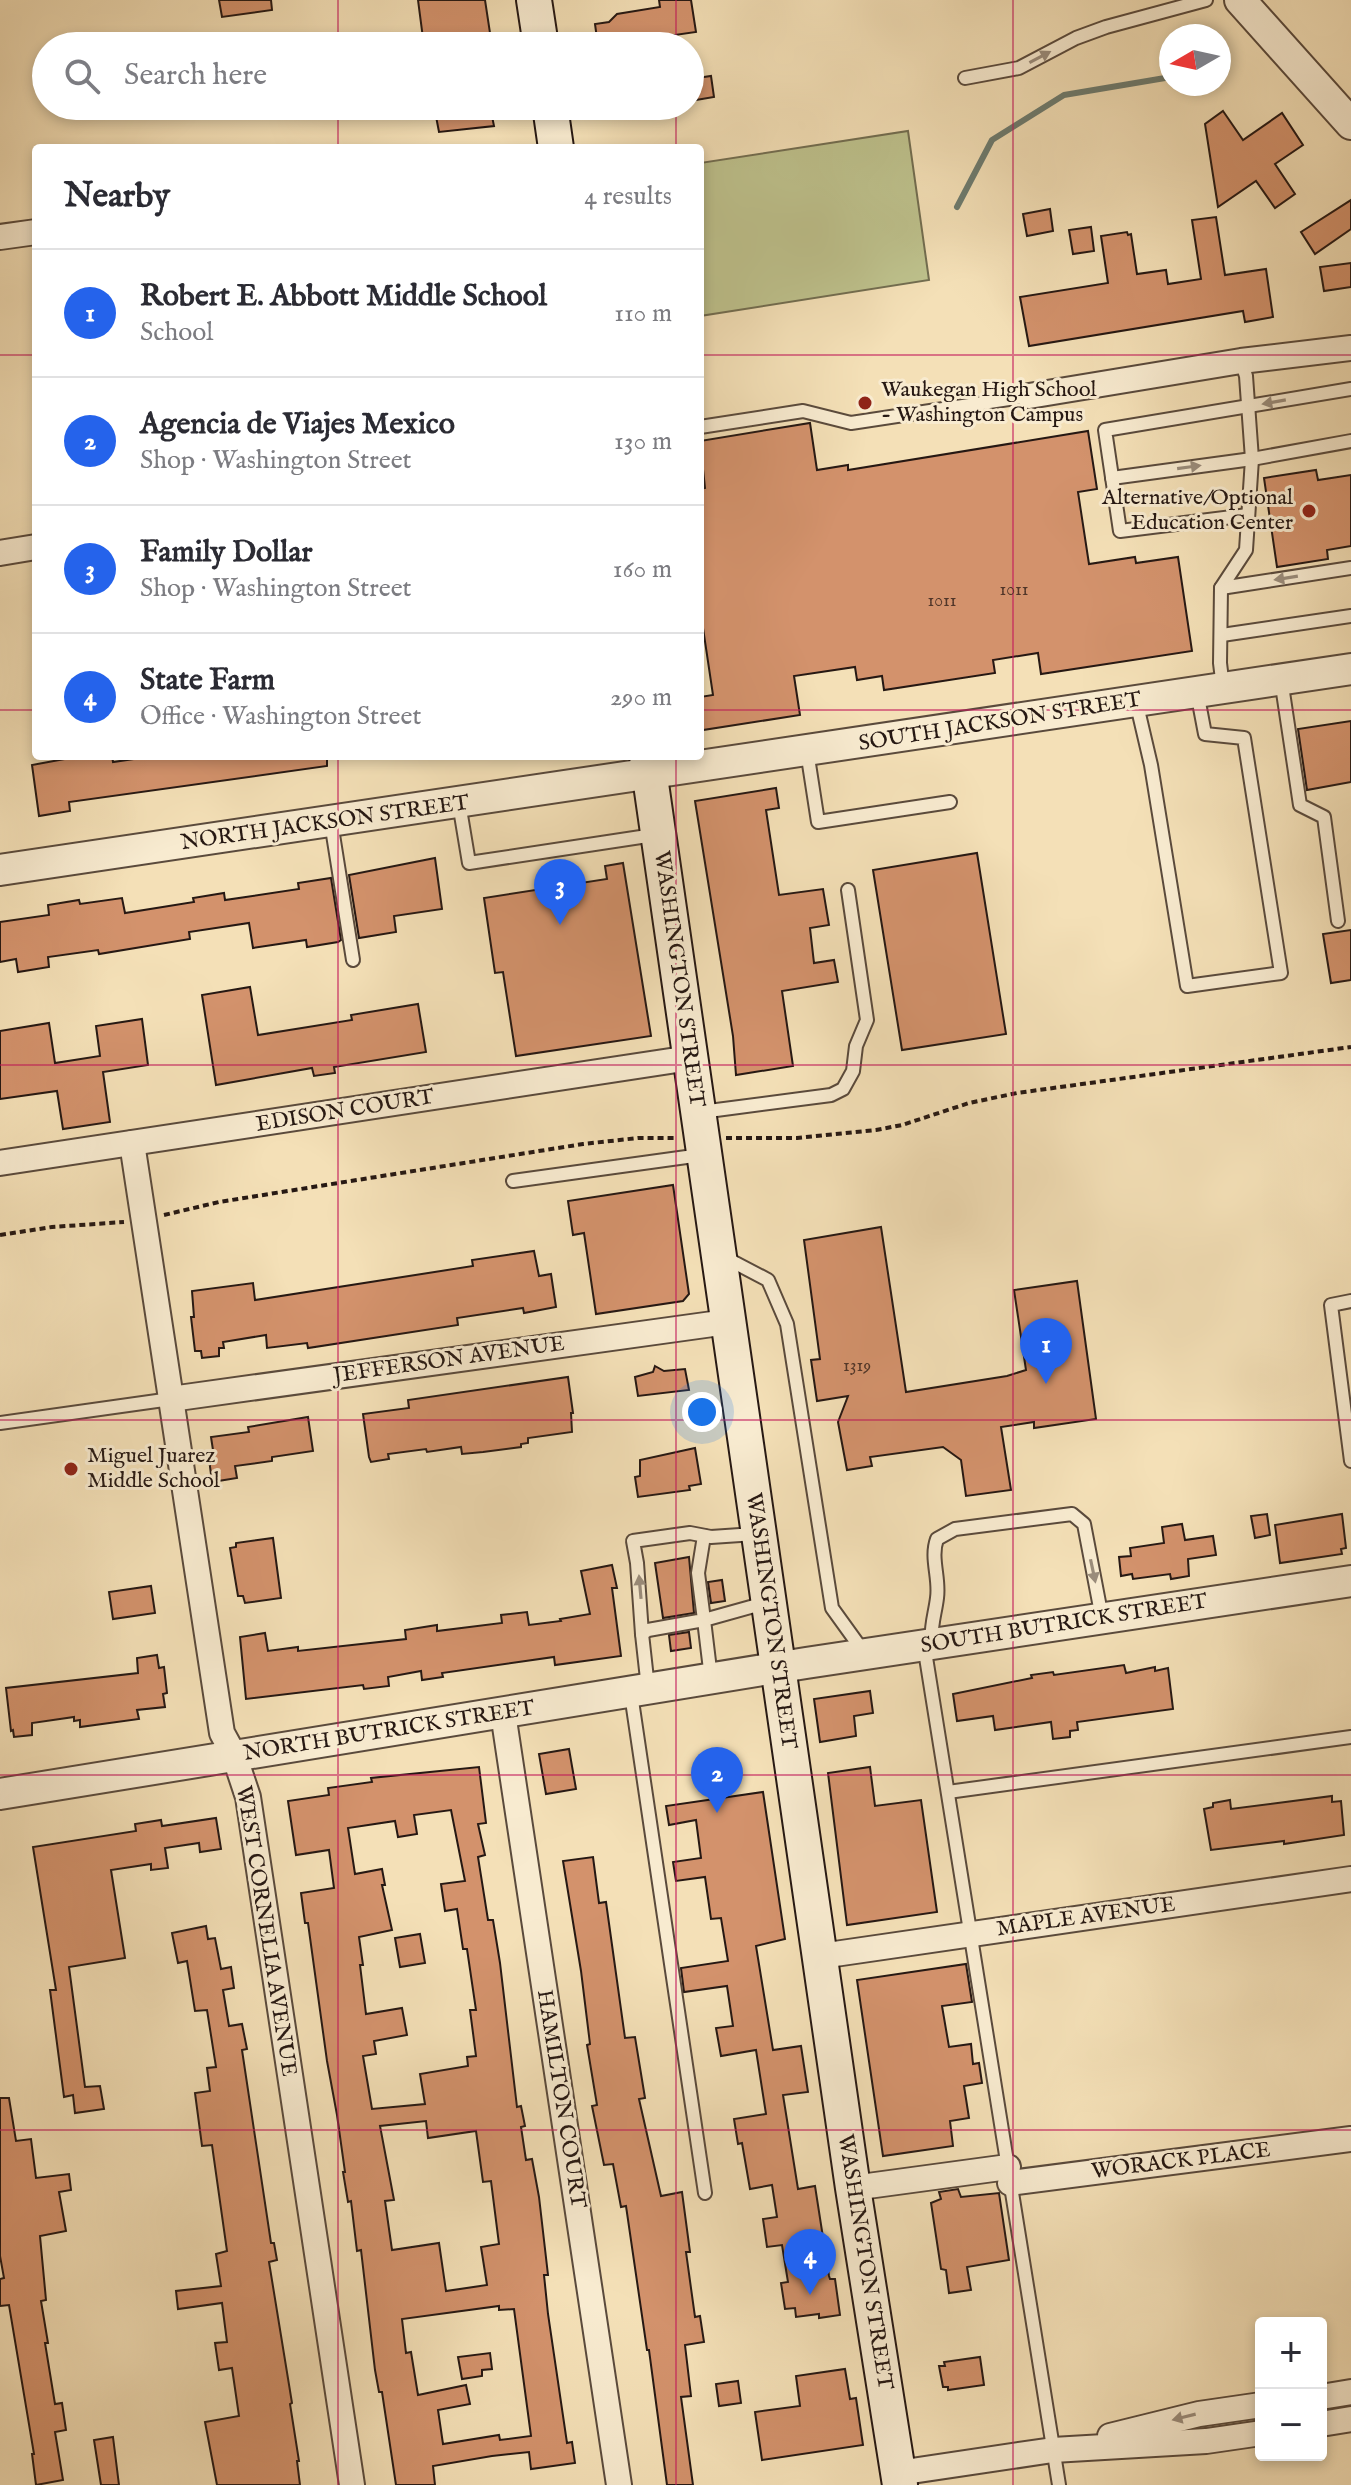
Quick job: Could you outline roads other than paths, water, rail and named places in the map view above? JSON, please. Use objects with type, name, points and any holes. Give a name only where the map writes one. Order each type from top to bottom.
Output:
[{"type":"main road","points":[[534,0],[539,32]]},
{"type":"main road","points":[[552,120],[555,144]]},
{"type":"main road","name":"WASHINGTON STREET","points":[[648,766],[698,1113],[715,1144],[718,1254],[727,1322],[853,2188],[899,2479]]},
{"type":"street","points":[[1240,0],[1351,124]]},
{"type":"street","points":[[0,237],[32,233]]},
{"type":"street","points":[[1029,396],[1241,361],[1351,348]]},
{"type":"street","points":[[0,553],[32,548]]},
{"type":"street","name":"SOUTH JACKSON STREET","points":[[648,766],[807,751],[1351,669]]},
{"type":"street","name":"NORTH JACKSON STREET","points":[[0,870],[459,803],[648,766]]},
{"type":"street","name":"EDISON COURT","points":[[0,1163],[690,1058]]},
{"type":"street","name":"WEST CORNELIA AVENUE","points":[[132,1143],[222,1733],[234,1755],[248,1797],[352,2485]]},
{"type":"street","name":"JEFFERSON AVENUE","points":[[171,1399],[727,1322]]},
{"type":"street","name":"SOUTH BUTRICK STREET","points":[[777,1667],[1351,1581]]},
{"type":"street","name":"NORTH BUTRICK STREET","points":[[0,1794],[777,1667]]},
{"type":"street","name":"HAMILTON COURT","points":[[503,1713],[619,2485]]},
{"type":"street","name":"MAPLE AVENUE","points":[[821,1956],[1351,1879]]},
{"type":"street","name":"WORACK PLACE","points":[[853,2188],[1351,2139]]},
{"type":"street","points":[[1327,2396],[1351,2392]]},
{"type":"street","points":[[899,2479],[1053,2450],[1199,2414],[1255,2406]]},
{"type":"street","points":[[1327,2423],[1351,2419]]},
{"type":"street","points":[[1053,2450],[1206,2441],[1255,2434]]},
{"type":"lane","points":[[965,78],[1019,68],[1076,38],[1106,27],[1206,0]]},
{"type":"lane","points":[[1136,701],[1151,765],[1187,986],[1281,973],[1244,738],[1205,734],[1210,690],[1220,663],[1221,588],[1246,550],[1252,459],[1246,376],[1241,361]]},
{"type":"lane","points":[[1248,515],[1120,531],[1105,430],[1351,389]]},
{"type":"lane","points":[[704,426],[803,411],[851,423],[1029,396]]},
{"type":"lane","points":[[1112,478],[1252,459],[1351,441]]},
{"type":"lane","points":[[1221,588],[1351,568]]},
{"type":"lane","points":[[1222,635],[1351,616]]},
{"type":"lane","points":[[1281,679],[1300,805],[1324,817],[1338,921]]},
{"type":"lane","points":[[807,751],[818,822],[950,802]]},
{"type":"lane","points":[[459,803],[469,863],[658,835]]},
{"type":"lane","points":[[331,822],[353,960]]},
{"type":"lane","points":[[698,1113],[831,1095],[843,1089],[853,1071],[856,1046],[867,1020],[848,890]]},
{"type":"lane","points":[[513,1181],[715,1144]]},
{"type":"lane","points":[[718,1254],[768,1280],[787,1324],[832,1608],[864,1654]]},
{"type":"lane","points":[[1351,1301],[1331,1305],[1351,1461]]},
{"type":"lane","points":[[0,1423],[171,1399]]},
{"type":"lane","points":[[1059,2485],[948,1792],[928,1644],[937,1597],[933,1549],[937,1539],[955,1529],[1072,1514],[1084,1524],[1102,1618]]},
{"type":"lane","points":[[705,2193],[640,1690],[642,1634],[633,1541],[690,1533],[729,1538],[758,1534]]},
{"type":"lane","points":[[704,1536],[698,1573],[711,1678]]},
{"type":"lane","points":[[642,1634],[648,1630],[704,1620],[768,1603]]},
{"type":"lane","points":[[948,1792],[1351,1737]]},
{"type":"waterway","points":[[957,207],[992,140],[1064,95],[1159,79]]},
{"type":"place","name":"Waukegan High School - Washington Campus","points":[[865,403]]},
{"type":"place","name":"Alternative/Optional Education Center","points":[[1309,511]]},
{"type":"place","name":"Family Dollar","points":[[560,925]]},
{"type":"place","name":"Robert E. Abbott Middle School","points":[[1046,1384]]},
{"type":"place","name":"Miguel Juarez Middle School","points":[[71,1469]]},
{"type":"place","name":"Agencia de Viajes Mexico","points":[[717,1813]]},
{"type":"place","name":"State Farm","points":[[810,2295]]}]
